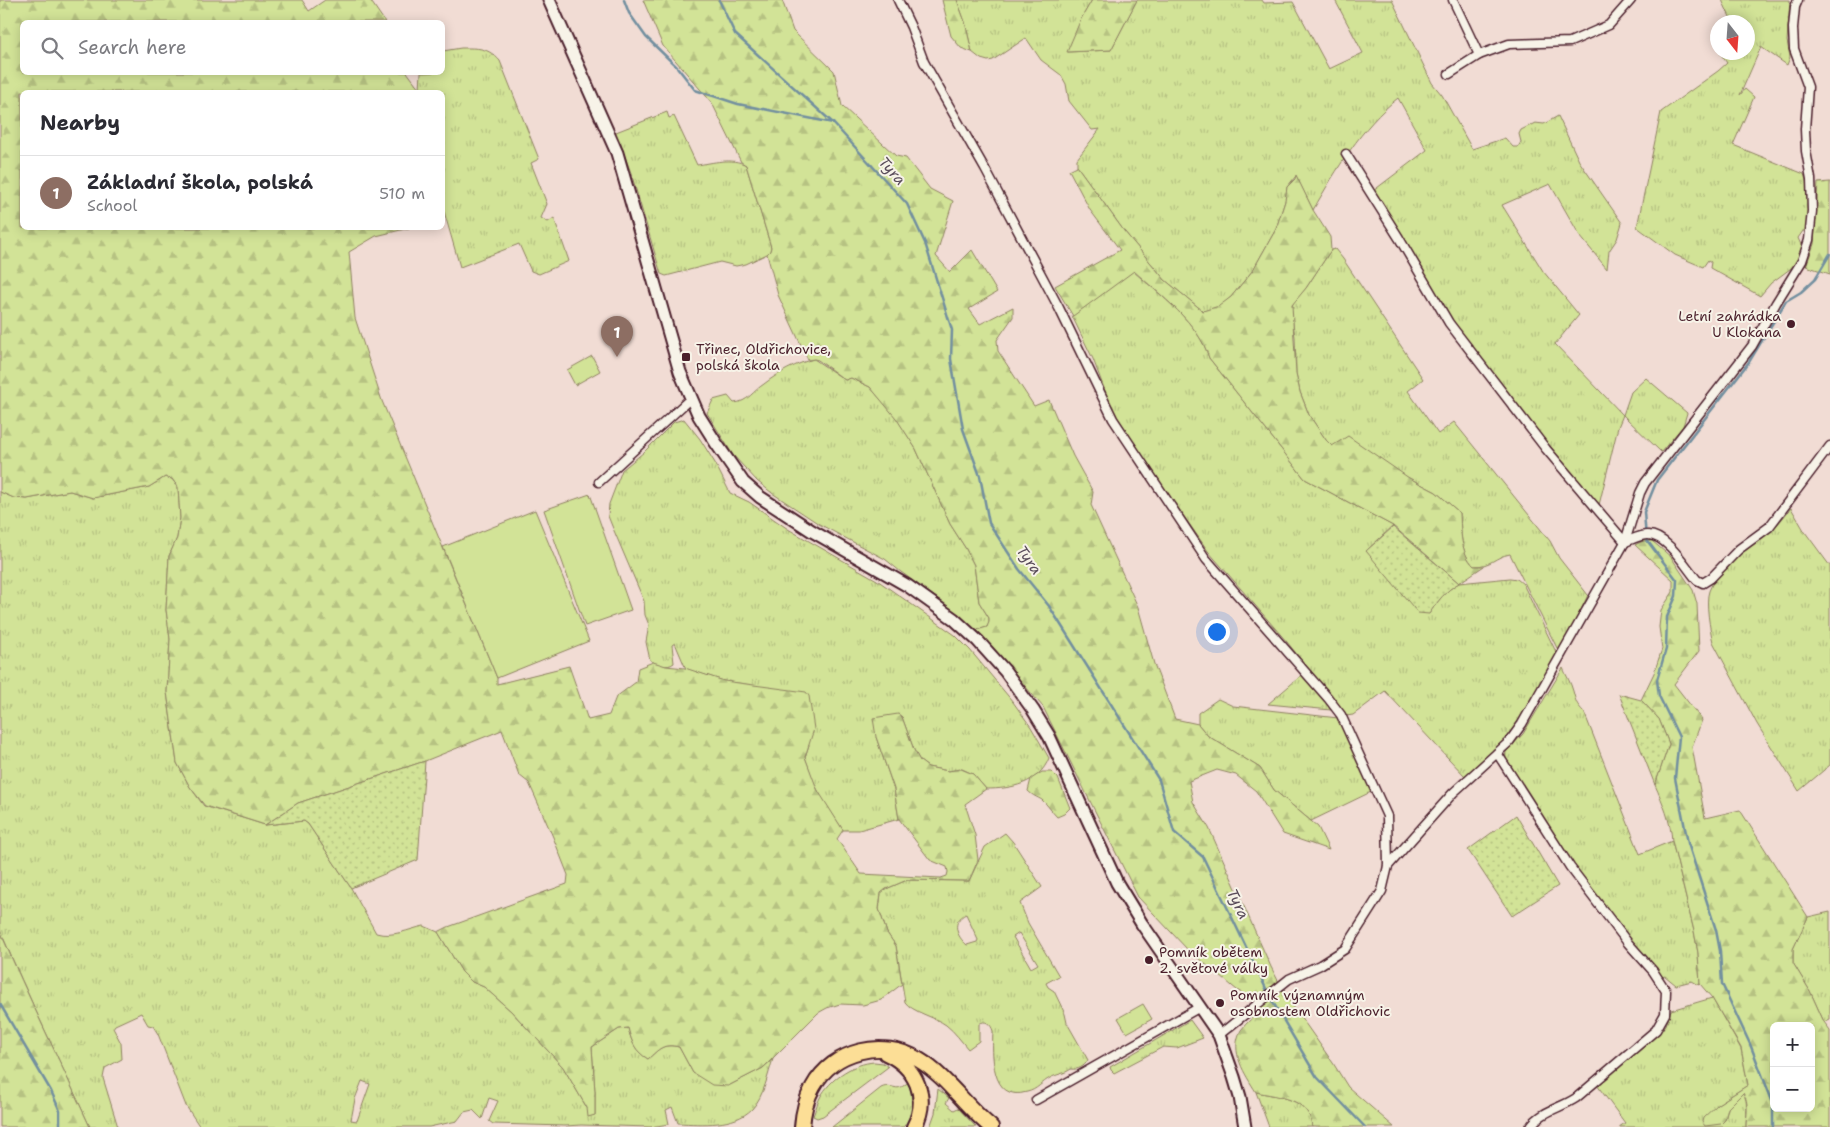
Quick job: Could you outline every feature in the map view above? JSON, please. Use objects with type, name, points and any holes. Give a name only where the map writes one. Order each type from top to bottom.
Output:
[{"type":"highway","points":[[871,1049],[892,1056],[904,1064],[914,1076],[920,1090],[921,1105],[914,1127]]},
{"type":"highway","points":[[802,1127],[809,1095],[821,1075],[844,1057],[871,1049],[900,1051],[918,1059],[934,1071],[991,1127]]},
{"type":"street","points":[[549,0],[617,153],[680,372],[699,416],[743,482],[760,497],[781,512],[908,586],[954,619],[978,641],[1005,671],[1034,710],[1049,736],[1117,883],[1142,924],[1218,1035],[1238,1090],[1245,1127]]},
{"type":"street","points":[[898,0],[924,62],[985,169],[1059,308],[1114,419],[1206,559],[1328,698],[1340,716],[1387,816],[1388,866],[1382,891],[1345,949],[1320,965],[1289,979],[1218,1035]]},
{"type":"street","points":[[1453,0],[1479,55]]},
{"type":"street","points":[[1449,74],[1479,55],[1509,44],[1570,42],[1609,25],[1631,0]]},
{"type":"street","points":[[1388,866],[1453,793],[1509,742],[1522,724],[1625,542],[1640,493],[1645,483],[1752,346],[1802,261],[1809,240],[1812,211],[1811,180],[1806,151],[1805,129],[1808,87],[1794,49],[1793,28],[1795,7],[1798,0]]},
{"type":"street","points":[[1346,154],[1449,322],[1546,449],[1625,542]]},
{"type":"street","points":[[598,482],[691,398]]},
{"type":"street","points":[[1625,542],[1639,536],[1650,535],[1662,540],[1697,580],[1703,583],[1711,578],[1739,549],[1769,527],[1830,446]]},
{"type":"street","points":[[1497,753],[1570,867],[1653,971],[1666,991],[1664,1014],[1656,1030],[1576,1098],[1543,1115],[1530,1127]]},
{"type":"street","points":[[1036,1100],[1200,1007]]},
{"type":"green space","points":[[0,0],[302,0],[309,11],[325,0],[370,0],[384,20],[20,20],[20,75],[409,75],[420,90],[20,90],[20,230],[401,230],[376,236],[349,252],[355,318],[382,401],[497,678],[497,684],[569,666],[588,720],[609,715],[616,697],[636,682],[638,668],[653,662],[666,666],[685,668],[724,681],[806,692],[809,696],[814,729],[805,757],[817,789],[843,830],[837,839],[861,874],[941,878],[947,876],[947,867],[930,860],[899,819],[894,789],[876,737],[873,718],[898,714],[902,717],[920,761],[928,767],[948,771],[961,769],[973,774],[986,789],[965,804],[975,835],[978,860],[969,881],[907,880],[881,893],[879,909],[887,933],[896,946],[902,984],[881,1000],[863,1005],[840,1004],[818,1013],[763,1068],[728,1086],[712,1085],[693,1073],[679,1047],[665,1046],[648,1059],[635,1046],[628,1028],[619,1029],[592,1047],[595,1115],[588,1117],[587,1108],[563,1067],[511,1011],[484,987],[472,982],[462,972],[438,932],[567,884],[568,875],[553,837],[529,783],[519,775],[502,730],[425,761],[298,803],[265,825],[205,806],[190,787],[177,763],[167,692],[170,639],[166,610],[169,556],[177,538],[180,518],[178,487],[172,479],[165,477],[149,487],[93,498],[70,491],[27,499],[14,498],[0,492]]},
{"type":"green space","points":[[643,0],[782,0],[793,31],[834,71],[842,106],[896,156],[906,158],[930,189],[953,201],[936,256],[950,272],[972,250],[997,292],[969,309],[980,324],[1013,307],[1013,317],[997,340],[998,351],[1034,406],[1049,400],[1073,456],[1093,492],[1091,505],[1138,607],[1154,664],[1175,719],[1198,724],[1208,736],[1260,768],[1274,790],[1318,827],[1329,850],[1283,834],[1256,791],[1236,775],[1217,770],[1189,781],[1193,802],[1209,828],[1271,967],[1286,996],[1348,1087],[1394,1127],[1312,1127],[1310,1117],[1299,1104],[1292,1100],[1256,1092],[1240,1062],[1237,1046],[1241,1030],[1260,1010],[1253,1000],[1237,990],[1187,949],[1138,897],[1043,707],[977,630],[987,627],[989,618],[979,602],[974,565],[950,524],[916,449],[896,418],[870,387],[851,378],[845,380],[818,360],[808,360],[778,295],[767,254],[771,247],[746,165],[741,162],[712,103],[663,46]]},
{"type":"green space","points":[[942,0],[957,0],[965,22],[972,52],[961,48],[951,36]]},
{"type":"green space","points":[[957,0],[1092,0],[1081,19],[1068,52],[1111,50],[1137,0],[1262,0],[1264,3],[1293,2],[1329,69],[1363,53],[1335,0],[1392,0],[1432,83],[1442,95],[1472,149],[1505,138],[1513,147],[1518,147],[1521,142],[1519,134],[1521,130],[1535,123],[1544,124],[1558,116],[1579,161],[1622,223],[1617,239],[1609,251],[1607,269],[1580,236],[1550,184],[1502,205],[1543,271],[1579,315],[1555,344],[1623,415],[1618,427],[1599,505],[1517,405],[1440,302],[1442,300],[1439,301],[1373,191],[1427,150],[1398,98],[1361,135],[1313,210],[1296,176],[1287,187],[1285,201],[1276,229],[1253,270],[1231,297],[1219,307],[1203,311],[1165,280],[1124,231],[1077,166],[1077,159],[1100,129],[1092,130],[1069,101],[1066,84],[1061,75],[1041,60],[1026,38],[993,60],[981,59],[972,52],[965,22]]},
{"type":"green space","points":[[1092,0],[1137,0],[1111,50],[1067,52],[1081,19]]},
{"type":"green space","points":[[1722,0],[1790,0],[1787,41],[1790,57],[1787,65],[1761,47],[1740,95],[1745,89],[1754,97],[1733,145],[1804,174],[1808,188],[1809,209],[1806,231],[1803,231],[1798,238],[1801,245],[1805,241],[1798,263],[1771,283],[1760,296],[1710,268],[1711,262],[1708,260],[1703,267],[1675,255],[1637,227],[1661,112],[1718,71],[1727,63],[1725,60],[1755,60],[1755,15],[1729,15]]},
{"type":"green space","points":[[478,48],[491,53],[500,61],[539,159],[531,163],[547,204],[541,218],[548,222],[554,218],[569,261],[539,274],[531,271],[519,244],[460,267],[445,215],[445,90],[421,90],[420,88],[421,75],[445,75],[445,51]]},
{"type":"green space","points":[[667,112],[669,118],[674,116],[697,165],[735,161],[746,165],[771,247],[767,254],[746,264],[736,266],[720,262],[666,276],[661,274],[631,173],[616,132]]},
{"type":"green space","points":[[1077,166],[1124,231],[1165,280],[1203,311],[1219,306],[1231,297],[1253,270],[1276,229],[1285,201],[1287,187],[1295,179],[1296,175],[1313,210],[1330,237],[1331,250],[1306,288],[1292,305],[1296,373],[1300,392],[1309,415],[1332,446],[1348,436],[1409,478],[1436,492],[1460,513],[1462,541],[1469,561],[1474,566],[1484,566],[1459,583],[1393,526],[1305,479],[1209,358],[1204,345],[1188,321],[1134,271],[1073,316],[1055,286],[1120,250],[1090,210],[1069,170]]},
{"type":"green space","points":[[1830,182],[1830,274],[1806,266],[1814,244],[1818,183]]},
{"type":"green space","points":[[1335,249],[1423,379],[1408,391],[1438,434],[1454,422],[1550,541],[1559,558],[1588,595],[1559,652],[1510,554],[1485,565],[1474,566],[1469,561],[1464,548],[1460,513],[1436,492],[1409,478],[1332,446],[1309,415],[1300,392],[1296,373],[1295,337],[1291,309],[1294,301],[1306,288],[1331,250]]},
{"type":"green space","points":[[1133,271],[1188,321],[1204,345],[1209,358],[1305,479],[1393,526],[1366,551],[1429,614],[1442,597],[1459,583],[1510,578],[1517,579],[1523,584],[1557,654],[1539,689],[1516,725],[1492,753],[1465,776],[1385,691],[1353,715],[1346,716],[1287,642],[1208,551],[1155,475],[1111,407],[1093,359],[1072,316]]},
{"type":"green space","points":[[592,356],[600,371],[575,385],[567,370]]},
{"type":"green space","points":[[814,359],[845,380],[851,378],[870,387],[896,417],[916,449],[950,524],[974,565],[979,602],[989,618],[987,627],[975,631],[942,602],[885,559],[819,524],[772,493],[757,481],[733,455],[707,413],[713,400],[728,396],[734,403],[743,401],[781,372]]},
{"type":"green space","points":[[1646,378],[1687,413],[1683,426],[1661,452],[1623,415],[1631,392]]},
{"type":"green space","points":[[684,419],[700,439],[715,463],[730,493],[749,502],[788,529],[877,580],[955,635],[970,650],[1013,702],[1031,727],[1049,758],[1038,774],[1014,786],[986,789],[973,774],[962,769],[948,771],[928,767],[920,761],[902,717],[898,714],[876,737],[894,789],[899,819],[859,830],[843,830],[821,797],[813,780],[805,757],[809,745],[758,686],[724,681],[686,669],[675,643],[672,645],[674,663],[665,666],[650,660],[646,642],[649,625],[645,615],[644,601],[608,516],[609,504],[622,470],[644,452],[674,422]]},
{"type":"green space","points":[[165,477],[172,479],[178,487],[180,518],[177,538],[169,556],[166,610],[170,639],[167,692],[177,763],[190,787],[204,806],[265,825],[304,821],[308,824],[351,888],[376,933],[394,934],[424,926],[438,932],[462,972],[472,982],[484,987],[511,1011],[563,1067],[587,1108],[595,1115],[592,1047],[619,1029],[628,1028],[635,1046],[648,1059],[665,1046],[679,1047],[693,1073],[728,1086],[763,1068],[773,1059],[763,1091],[752,1109],[745,1115],[727,1122],[707,1124],[678,1123],[672,1107],[666,1110],[669,1124],[650,1127],[493,1124],[489,1121],[498,1101],[489,1098],[482,1119],[473,1110],[464,1112],[457,1121],[429,1127],[200,1127],[186,1106],[158,1034],[153,1026],[148,1025],[141,1013],[115,1025],[113,1028],[121,1043],[122,1059],[105,1068],[103,1078],[118,1127],[90,1127],[0,930],[0,492],[14,498],[27,499],[70,491],[93,498],[149,487]],"holes":[[[362,1081],[370,1084],[357,1121],[351,1120],[355,1099]]]},
{"type":"green space","points":[[590,494],[631,610],[585,626],[544,510]]},
{"type":"green space","points":[[1791,508],[1805,532],[1830,566],[1830,765],[1799,791],[1757,724],[1713,642],[1708,609],[1709,591],[1720,573],[1727,565],[1770,532]]},
{"type":"green space","points":[[535,510],[589,641],[497,678],[443,547]]},
{"type":"green space","points":[[1393,527],[1459,583],[1442,597],[1429,614],[1418,613],[1366,551]]},
{"type":"green space","points":[[1643,541],[1652,541],[1671,557],[1693,590],[1697,604],[1699,651],[1674,684],[1702,720],[1692,747],[1705,818],[1740,810],[1808,917],[1793,949],[1793,963],[1830,1030],[1830,1127],[1746,1127],[1747,1105],[1743,1093],[1728,1108],[1725,1120],[1721,1124],[1705,1126],[1702,1122],[1703,1118],[1718,1104],[1748,1085],[1741,1048],[1712,998],[1700,984],[1694,931],[1668,820],[1655,785],[1669,744],[1659,719],[1641,700],[1654,673],[1662,649],[1659,627],[1661,610],[1673,592],[1673,580],[1635,545]]},
{"type":"green space","points":[[1563,668],[1577,703],[1584,712],[1640,854],[1672,841],[1694,931],[1698,953],[1699,985],[1692,981],[1676,985],[1665,976],[1662,977],[1626,936],[1573,871],[1505,758],[1506,752],[1523,734]]},
{"type":"green space","points":[[1303,674],[1331,710],[1268,704]]},
{"type":"green space","points":[[1619,694],[1641,700],[1659,719],[1669,744],[1655,785]]},
{"type":"green space","points":[[1218,699],[1233,706],[1338,718],[1373,791],[1311,821],[1274,790],[1260,768],[1208,736],[1198,724],[1198,713]]},
{"type":"green space","points":[[425,761],[418,860],[351,888],[308,824],[304,821],[265,825],[298,803]]},
{"type":"green space","points":[[1042,772],[1052,772],[1058,778],[1070,808],[1064,814],[1057,817],[1042,800],[1028,791],[1031,779]]},
{"type":"green space","points":[[1516,815],[1558,886],[1512,916],[1468,850]]},
{"type":"green space","points":[[1005,833],[1013,842],[1042,887],[1020,903],[1028,923],[1059,976],[1046,983],[1054,991],[1065,1014],[1067,1023],[1088,1060],[1081,1068],[1071,1069],[1053,1077],[1034,1090],[1027,1092],[1015,1093],[1006,1090],[1000,1083],[994,1063],[993,1031],[987,1023],[979,1024],[979,1041],[968,1049],[946,1025],[908,1006],[905,1002],[896,946],[887,933],[879,909],[881,893],[907,880],[969,881],[985,847]],"holes":[[[966,914],[978,940],[967,945],[960,937],[957,929],[958,921]],[[1019,933],[1038,964],[1031,968],[1013,937]]]},
{"type":"green space","points":[[1830,912],[1830,1019],[1824,1022],[1810,991],[1793,963],[1793,949],[1808,917]]},
{"type":"green space","points":[[0,931],[33,1005],[90,1127],[0,1127]]},
{"type":"green space","points":[[1712,998],[1741,1049],[1748,1085],[1718,1104],[1725,1120],[1728,1108],[1743,1093],[1747,1105],[1746,1127],[1619,1127],[1625,1123],[1597,1085],[1659,1033],[1666,1025],[1671,1010]]},
{"type":"green space","points":[[1143,1004],[1152,1019],[1127,1033],[1118,1018]]},
{"type":"green space","points":[[1190,1020],[1203,1038],[1177,1048],[1163,1047],[1114,1073],[1111,1070],[1110,1067]]},
{"type":"green space","points":[[874,1062],[883,1063],[888,1067],[823,1116],[817,1118],[813,1116],[821,1096],[838,1076],[851,1068]]},
{"type":"green space","points":[[909,1081],[912,1099],[911,1112],[903,1127],[832,1127],[881,1088],[889,1086],[898,1088]]},
{"type":"green space","points":[[938,1089],[949,1098],[946,1103],[954,1110],[958,1108],[976,1127],[930,1127],[935,1113]]},
{"type":"green space","points":[[1256,1092],[1292,1100],[1299,1104],[1310,1117],[1312,1127],[1269,1127]]},
{"type":"waterway","points":[[624,0],[629,13],[646,37],[677,67],[695,90],[738,104],[833,123]]},
{"type":"waterway","name":"Tyra","points":[[719,0],[735,34],[833,123],[907,204],[925,243],[952,330],[951,359],[963,429],[980,476],[989,523],[1019,569],[1049,606],[1159,780],[1174,832],[1203,857],[1271,999],[1317,1077],[1365,1127]]},
{"type":"waterway","points":[[1773,1127],[1773,1103],[1750,1044],[1722,984],[1720,951],[1716,930],[1688,843],[1675,778],[1679,737],[1659,696],[1657,680],[1666,649],[1667,617],[1676,596],[1677,580],[1646,539],[1644,512],[1657,480],[1749,362],[1786,301],[1801,292],[1815,279],[1830,254]]},
{"type":"waterway","points":[[0,1004],[51,1091],[60,1111],[60,1127]]},
{"type":"place","name":"Letní zahrádka U Klokana","points":[[1791,324]]},
{"type":"place","name":"Základní škola, polská","points":[[617,357]]},
{"type":"place","name":"Třinec, Oldřichovice, polská škola","points":[[686,357]]},
{"type":"place","name":"Pomník obětem 2. světové války","points":[[1149,960]]},
{"type":"place","name":"Pomník významným osobnostem Oldřichovic","points":[[1220,1003]]}]
